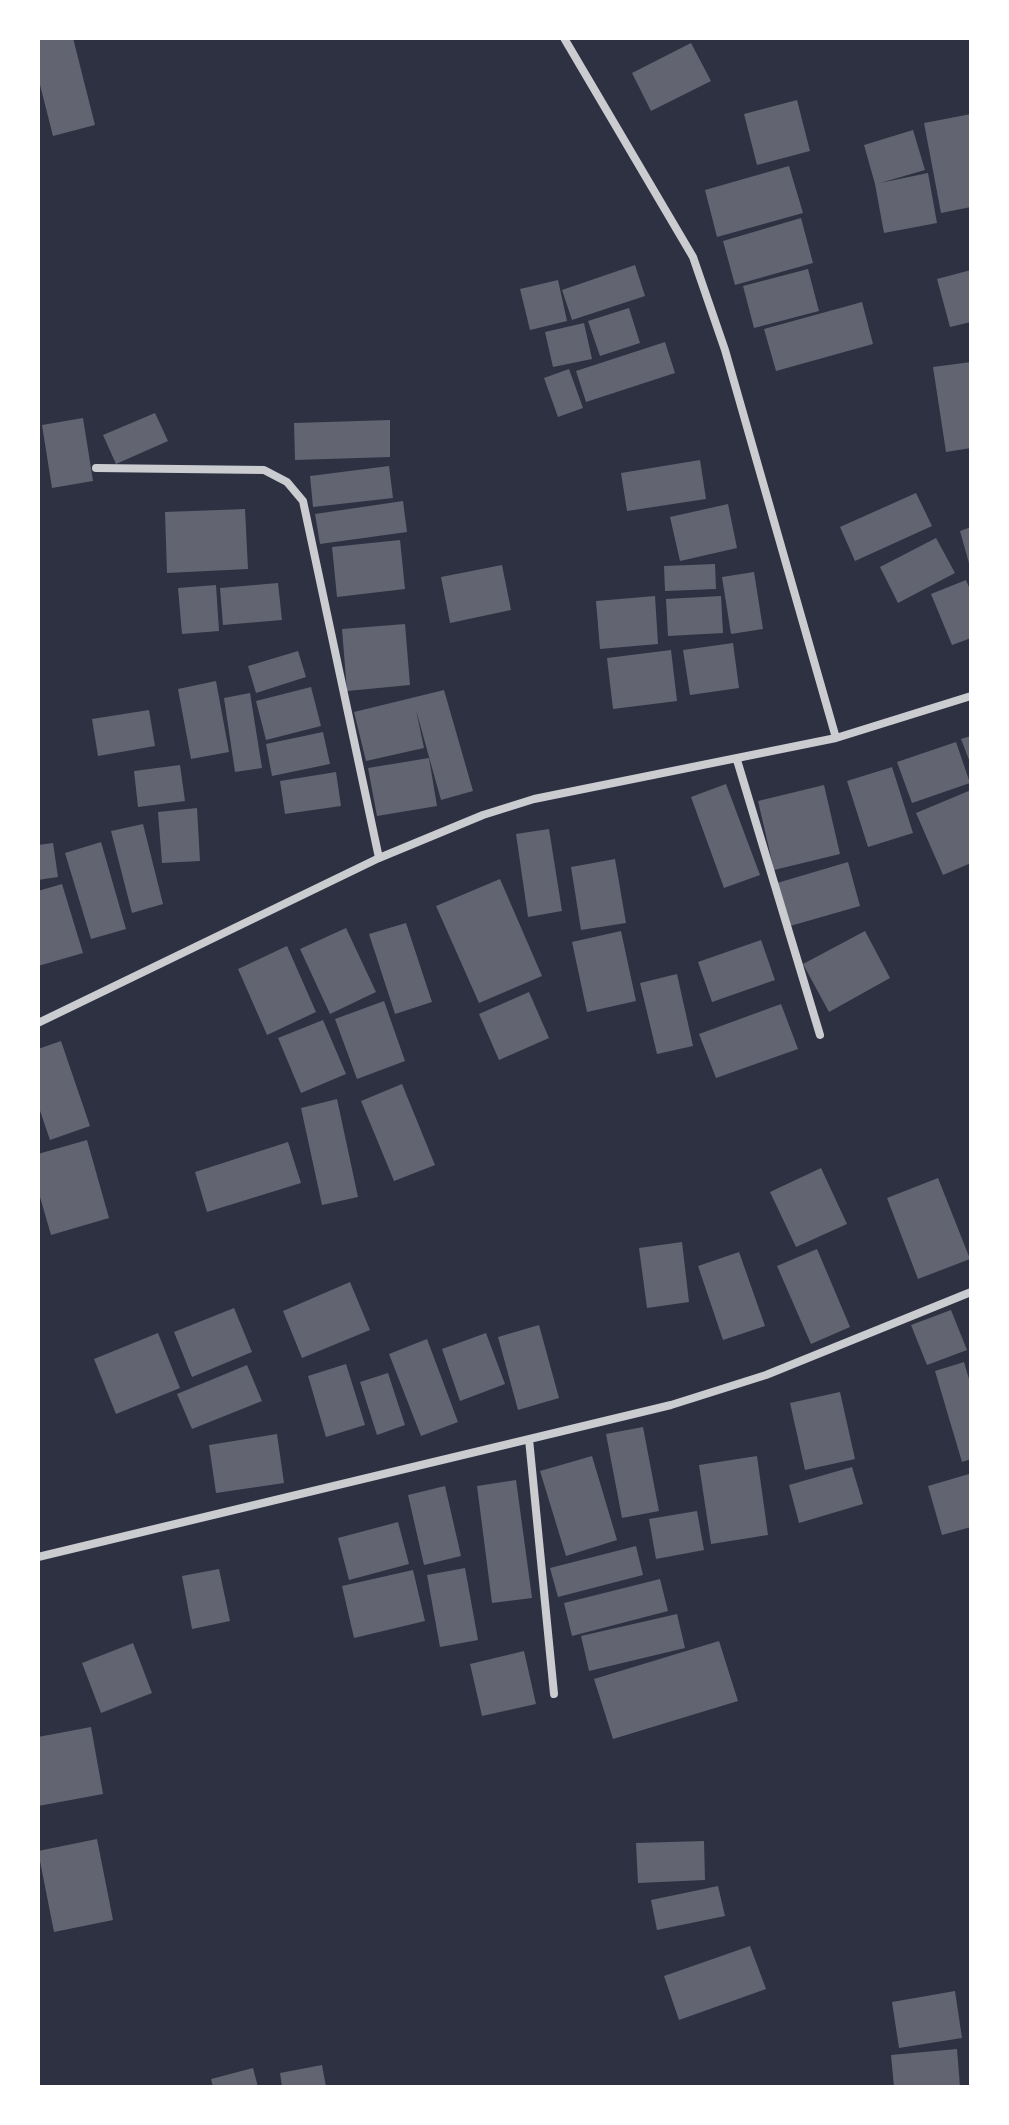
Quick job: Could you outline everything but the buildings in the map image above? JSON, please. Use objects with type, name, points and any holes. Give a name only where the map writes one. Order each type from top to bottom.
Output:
[{"type":"street","points":[[564,38],[693,257],[725,350],[836,738]]},
{"type":"street","points":[[96,468],[264,470],[287,482],[303,501],[379,858]]},
{"type":"street","points":[[38,1023],[379,858],[483,815],[534,799],[836,738],[971,696]]},
{"type":"street","points":[[737,760],[820,1035]]},
{"type":"street","points":[[38,1557],[671,1405],[766,1375],[971,1292]]},
{"type":"street","points":[[529,1439],[554,1694]]}]
